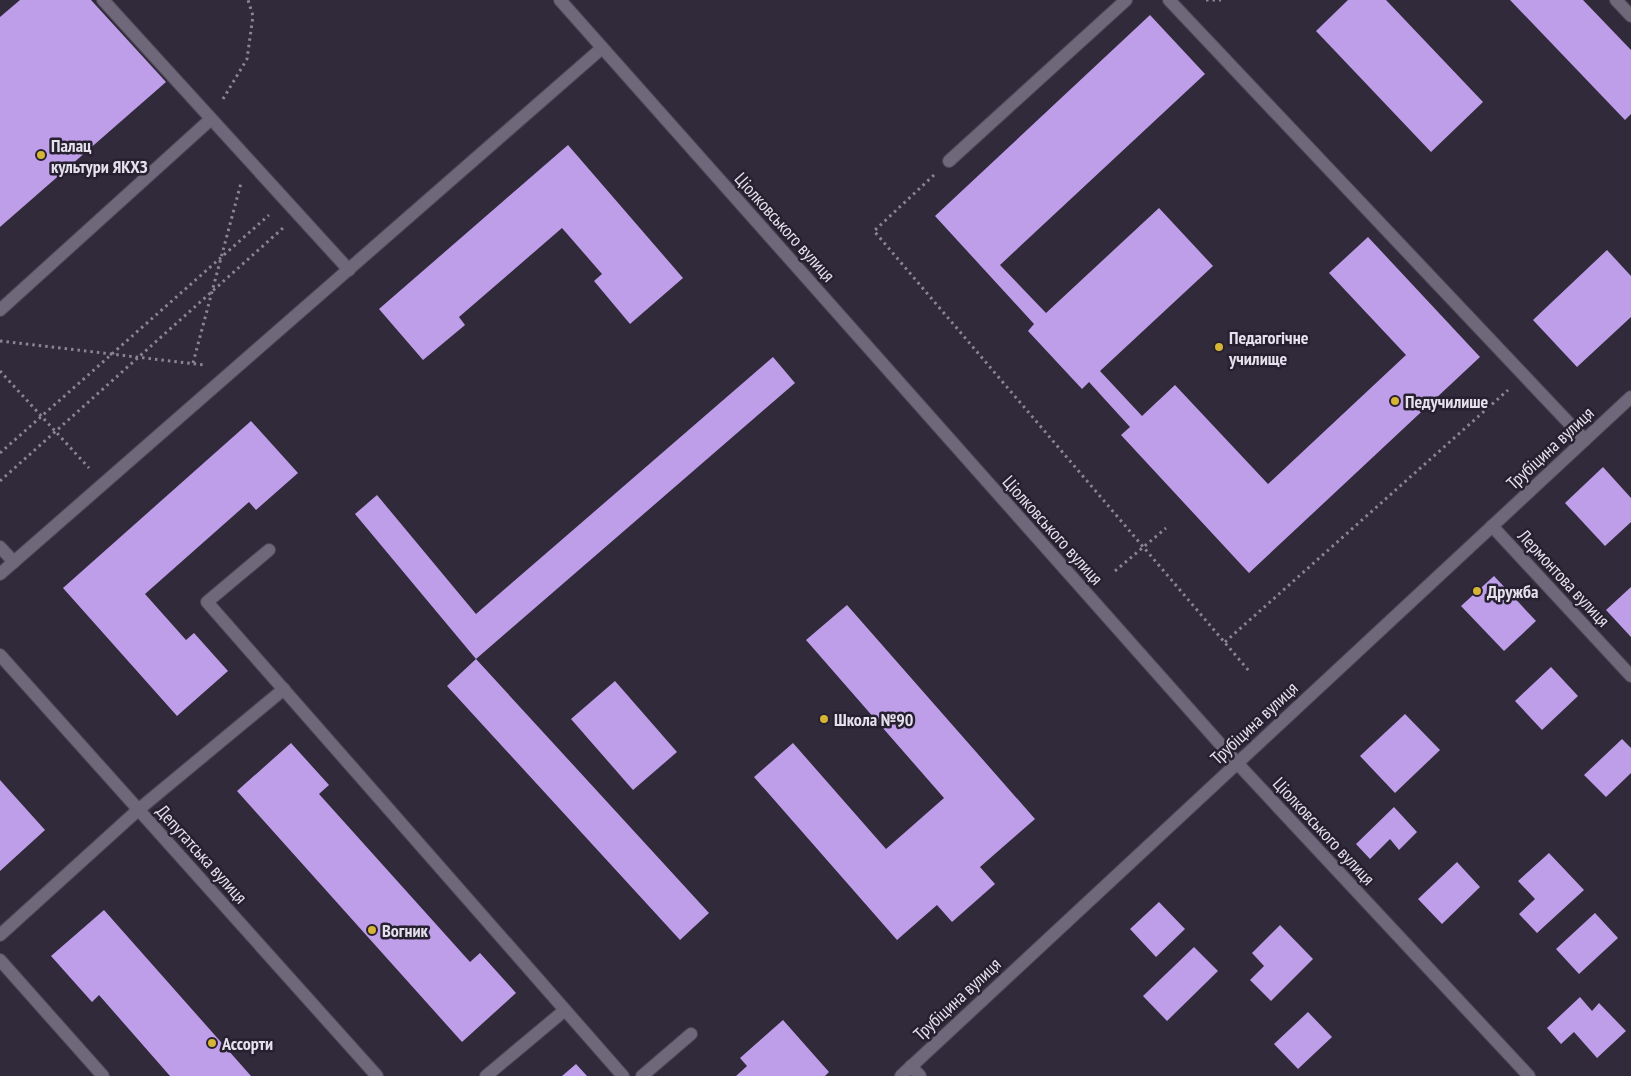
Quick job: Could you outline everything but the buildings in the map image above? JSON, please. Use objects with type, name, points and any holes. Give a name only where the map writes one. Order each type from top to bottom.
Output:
[{"type":"street","points":[[103,0],[349,270]]},
{"type":"street","name":"Ціолковського вулиця","points":[[560,0],[1237,763],[1529,1076]]},
{"type":"street","points":[[949,161],[1126,0]]},
{"type":"street","points":[[1169,0],[1584,440]]},
{"type":"street","points":[[1616,0],[1631,16]]},
{"type":"street","points":[[0,574],[602,48]]},
{"type":"street","points":[[0,310],[211,119]]},
{"type":"street","name":"Трубіцина вулиця","points":[[901,1076],[1631,397]]},
{"type":"street","name":"Лермонтова вулиця","points":[[1492,526],[1631,676]]},
{"type":"street","points":[[0,547],[14,562]]},
{"type":"street","points":[[269,550],[207,602],[622,1076]]},
{"type":"street","name":"Депутатська вулиця","points":[[0,655],[377,1076]]},
{"type":"street","points":[[0,935],[138,810],[284,689]]},
{"type":"street","points":[[0,960],[103,1076]]},
{"type":"street","points":[[486,1076],[565,1010]]},
{"type":"street","points":[[642,1076],[691,1034]]},
{"type":"street","points":[[911,1066],[920,1076]]},
{"type":"path","points":[[211,119],[247,58],[252,16],[248,0]]},
{"type":"path","points":[[1206,0],[1221,0]]},
{"type":"path","points":[[194,363],[248,158]]},
{"type":"path","points":[[949,161],[874,232],[1249,671]]},
{"type":"path","points":[[0,453],[286,200]]},
{"type":"path","points":[[0,481],[298,214]]},
{"type":"path","points":[[0,341],[236,368]]},
{"type":"path","points":[[0,371],[103,484]]},
{"type":"path","points":[[1225,642],[1524,375]]},
{"type":"path","points":[[1115,571],[1166,528]]},
{"type":"place","name":"Палац культури ЯКХЗ","points":[[41,155]]},
{"type":"place","name":"Педагогічне училище","points":[[1219,347]]},
{"type":"place","name":"Педучилише","points":[[1395,401]]},
{"type":"place","name":"Дружба","points":[[1477,591]]},
{"type":"place","name":"Школа №90","points":[[824,719]]},
{"type":"place","name":"Вогник","points":[[372,930]]},
{"type":"place","name":"Ассорти","points":[[212,1043]]}]
